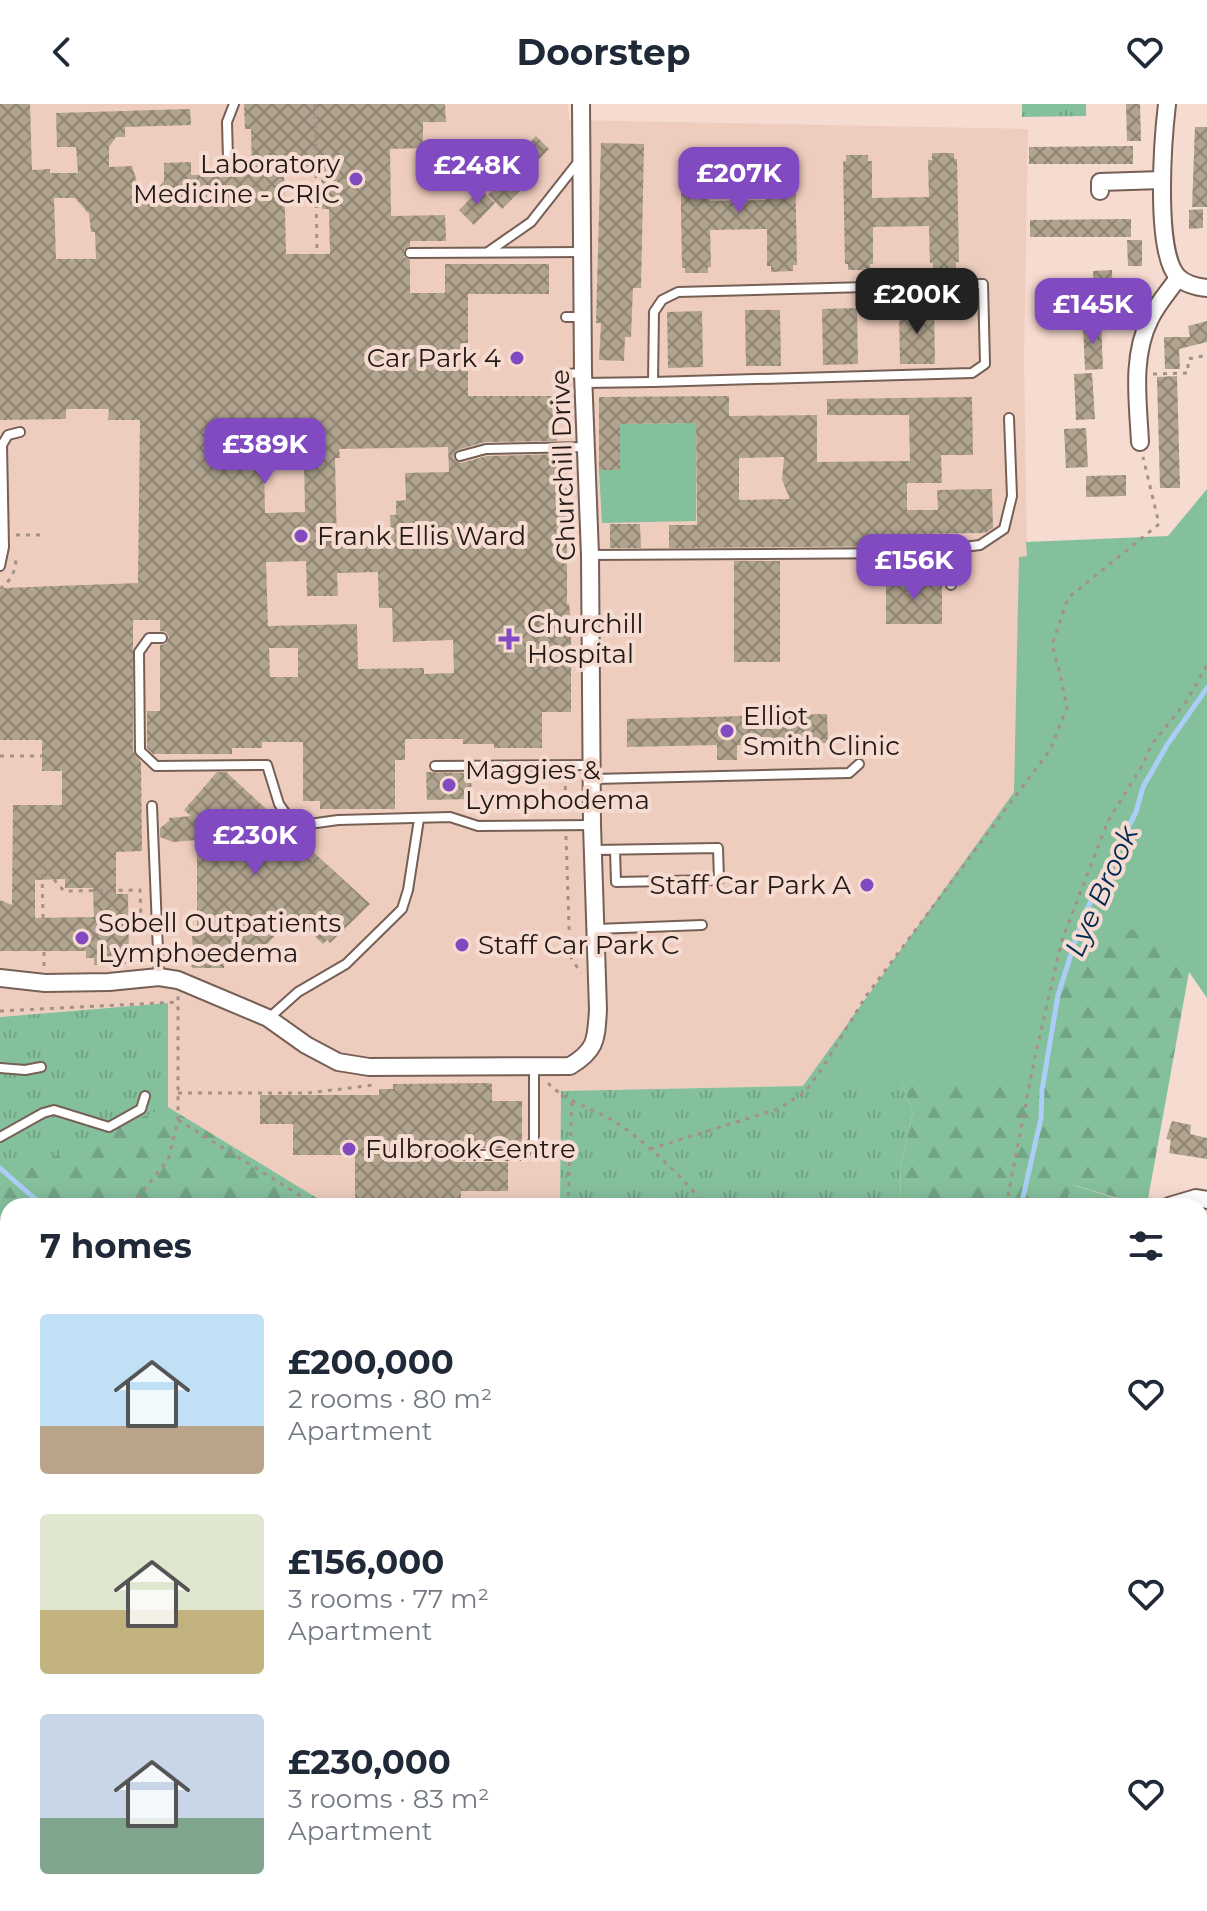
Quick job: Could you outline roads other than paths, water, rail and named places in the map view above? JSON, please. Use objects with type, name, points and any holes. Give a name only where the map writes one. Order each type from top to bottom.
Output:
[{"type":"street","name":"Churchill Drive","points":[[159,977],[178,980],[268,1018],[306,1045],[338,1062],[369,1067],[534,1073],[570,1066],[587,1056],[596,1040],[587,447],[574,317],[581,252],[581,104]]},
{"type":"street","points":[[1167,104],[1162,180],[1165,241],[1178,278],[1207,288]]},
{"type":"street","points":[[1100,191],[1100,182],[1162,180]]},
{"type":"street","points":[[1140,442],[1137,373],[1141,343],[1150,318],[1178,278]]},
{"type":"street","points":[[0,978],[45,983],[159,977]]},
{"type":"lane","points":[[228,159],[227,122],[234,104]]},
{"type":"lane","points":[[487,253],[531,222],[582,157]]},
{"type":"lane","points":[[410,253],[581,252]]},
{"type":"lane","points":[[578,377],[653,382],[972,373],[985,364],[983,284],[678,292],[662,300],[654,312],[653,382]]},
{"type":"lane","points":[[590,555],[917,553],[980,545],[1004,529],[1012,496],[1009,418]]},
{"type":"lane","points":[[0,566],[4,547],[2,445],[8,435],[20,432]]},
{"type":"lane","points":[[460,456],[486,449],[587,447]]},
{"type":"lane","points":[[950,550],[951,585]]},
{"type":"lane","points":[[162,638],[149,638],[139,652],[140,751],[156,766],[267,765],[279,804],[291,821],[302,825],[338,820],[450,817],[478,826],[592,825]]},
{"type":"lane","points":[[435,766],[574,765],[592,772],[849,773],[859,764]]},
{"type":"lane","points":[[152,806],[159,977]]},
{"type":"lane","points":[[268,1018],[298,992],[346,964],[402,909],[419,819]]},
{"type":"lane","points":[[593,850],[718,848],[719,880],[616,882],[615,850]]},
{"type":"lane","points":[[595,929],[702,925]]},
{"type":"lane","points":[[0,1068],[25,1070],[41,1067]]},
{"type":"lane","points":[[460,1155],[523,1155],[530,1149],[534,1141],[534,1073]]},
{"type":"lane","points":[[0,1137],[54,1110],[109,1127],[141,1109],[145,1096]]},
{"type":"waterway","name":"Lye Brook","points":[[1023,1198],[1041,1118],[1042,1090],[1058,995],[1083,917],[1136,812],[1143,787],[1167,745],[1207,688]]},
{"type":"waterway","points":[[0,1168],[34,1198]]},
{"type":"place","name":"Laboratory Medicine - CRIC","points":[[356,179]]},
{"type":"place","name":"Car Park 4","points":[[517,358]]},
{"type":"place","name":"Frank Ellis Ward","points":[[301,536]]},
{"type":"place","name":"Churchill Hospital","points":[[509,639]]},
{"type":"place","name":"Elliot Smith Clinic","points":[[727,731]]},
{"type":"place","name":"Maggies & Lymphodema","points":[[449,785]]},
{"type":"place","name":"Staff Car Park A","points":[[867,885]]},
{"type":"place","name":"Sobell Outpatients Lymphoedema","points":[[82,938]]},
{"type":"place","name":"Staff Car Park C","points":[[462,945]]},
{"type":"place","name":"Fulbrook Centre","points":[[349,1149]]}]
